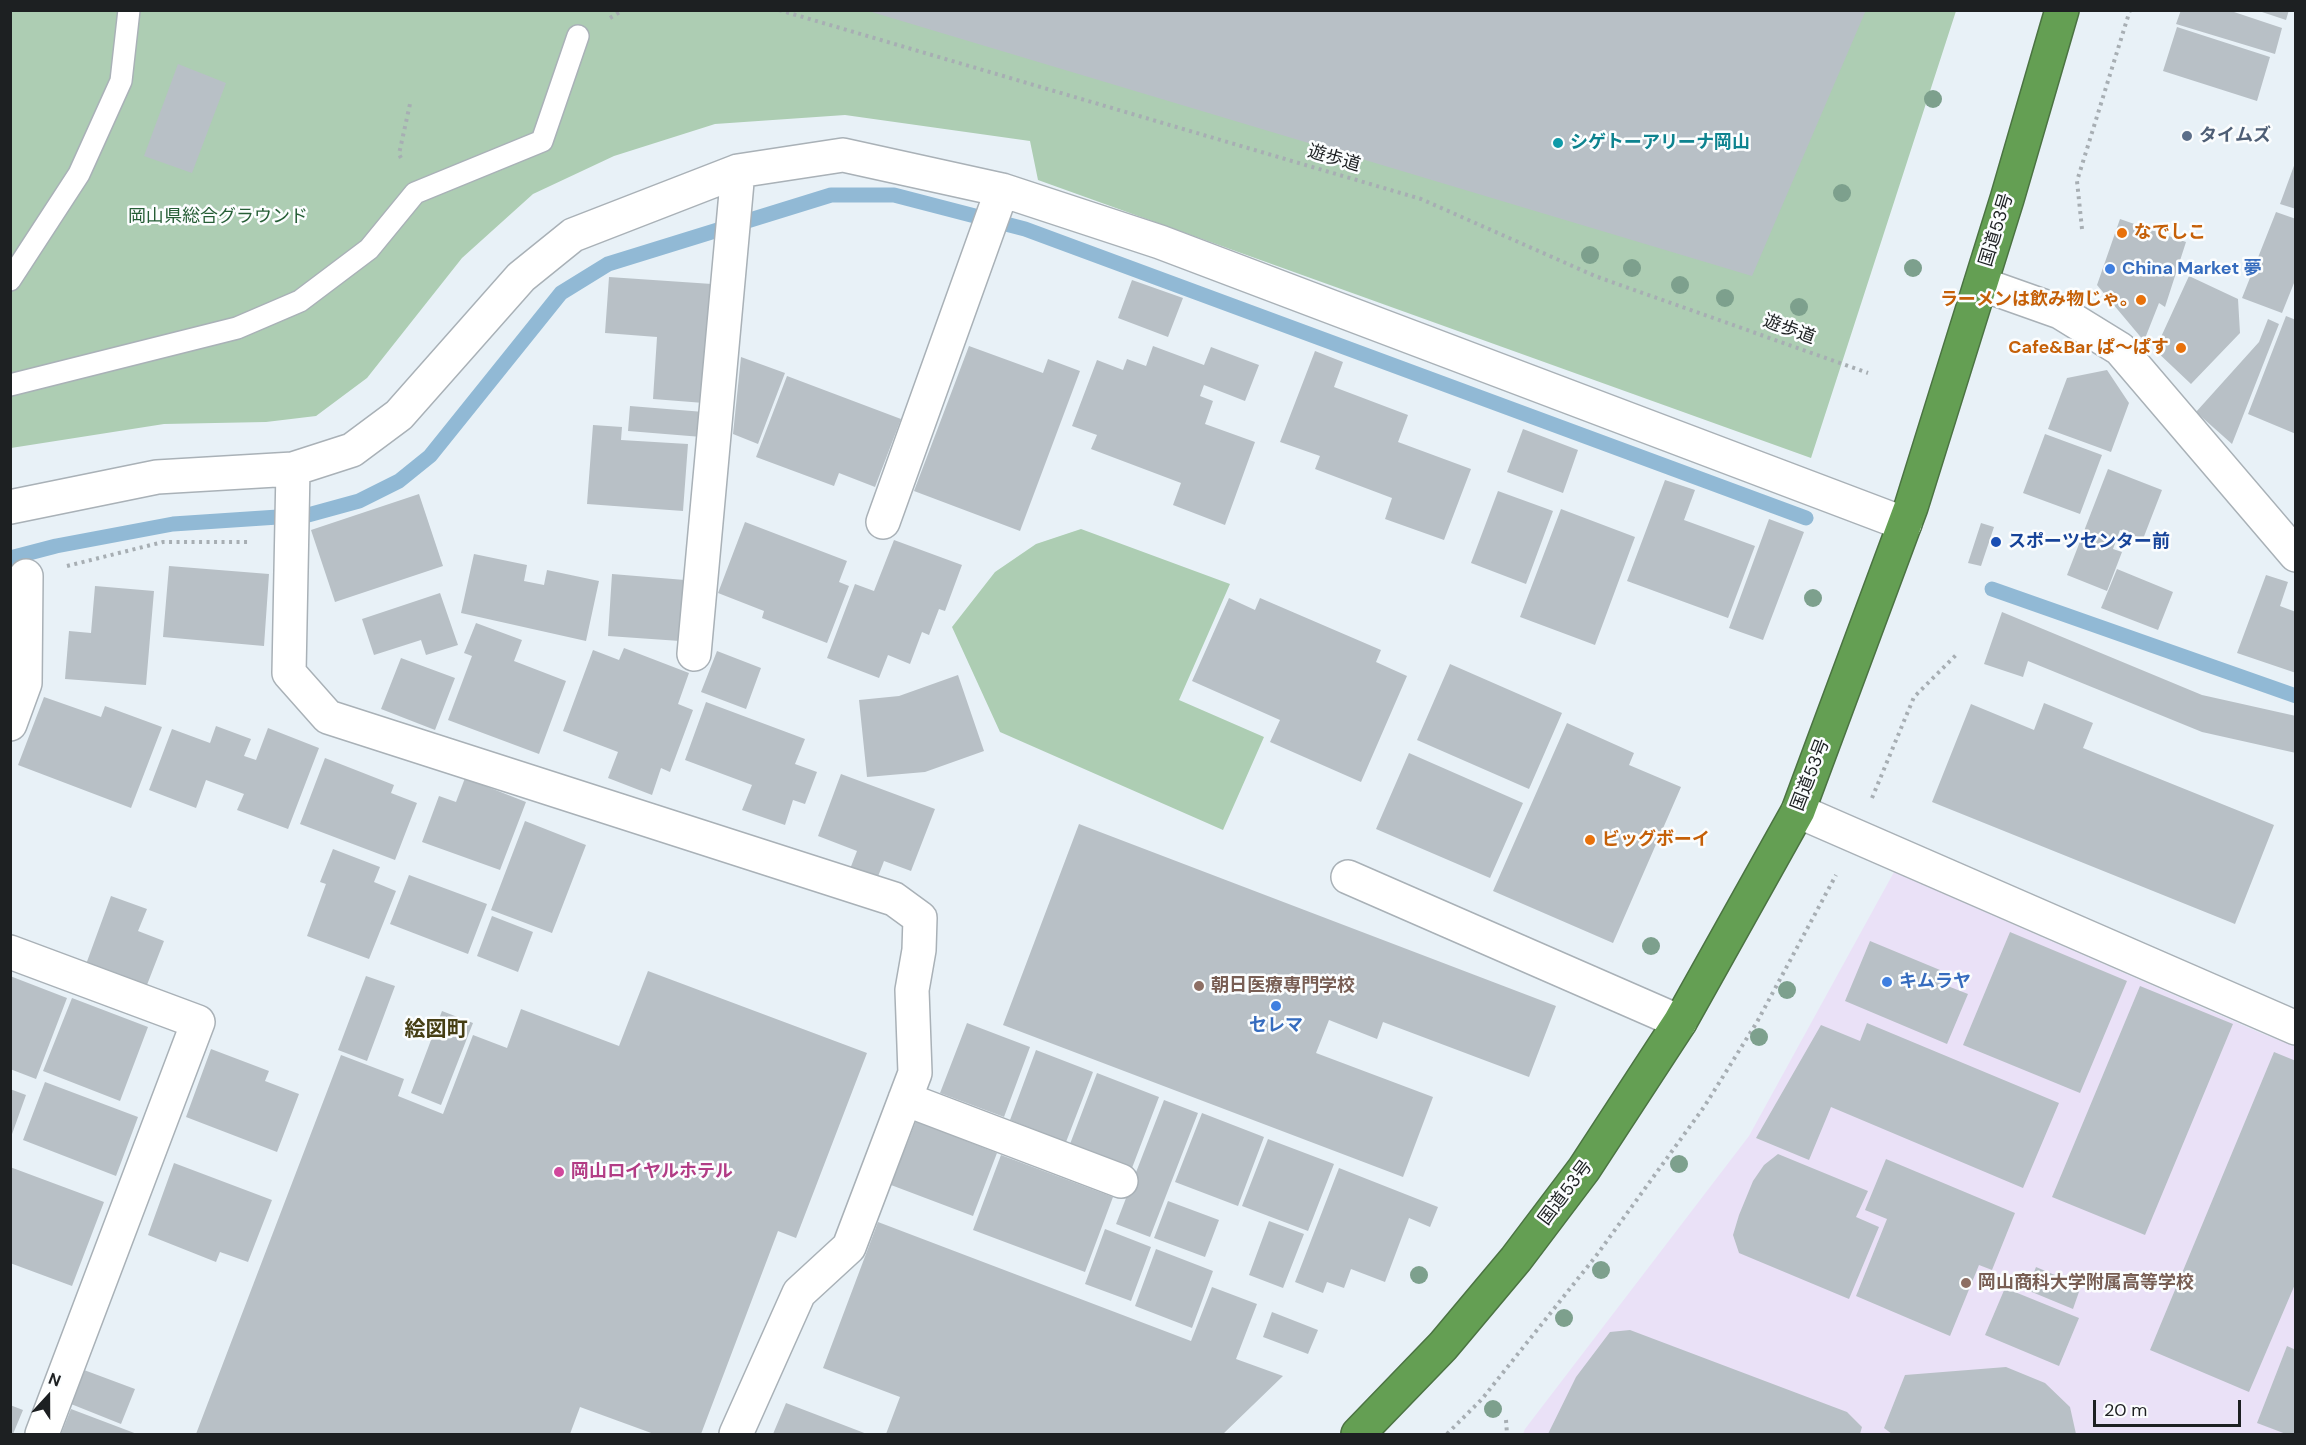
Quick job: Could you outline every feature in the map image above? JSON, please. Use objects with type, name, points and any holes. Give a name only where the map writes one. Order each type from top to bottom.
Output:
[{"type":"highway","name":"国道53号","points":[[1358,1434],[1443,1346],[1516,1259],[1584,1169],[1680,1022],[1798,811],[1905,524],[1981,284],[2062,10]]},
{"type":"street","points":[[10,507],[157,477],[292,484],[352,450],[399,415],[521,277],[573,235],[738,171],[843,155],[1160,242],[1905,524]]},
{"type":"street","points":[[694,654],[738,171]]},
{"type":"street","points":[[884,522],[999,198]]},
{"type":"street","points":[[1981,284],[2060,312],[2120,349],[2295,555]]},
{"type":"street","points":[[292,484],[289,674],[328,717],[894,899],[920,918],[919,950],[912,990],[915,1073],[849,1247],[799,1293],[736,1434]]},
{"type":"street","points":[[10,724],[25,683],[26,576]]},
{"type":"street","points":[[1798,811],[2295,1028]]},
{"type":"street","points":[[1348,877],[1680,1022]]},
{"type":"street","points":[[10,952],[198,1022],[42,1434]]},
{"type":"street","points":[[905,1099],[1121,1181]]},
{"type":"lane","points":[[10,280],[79,174],[121,81],[129,10]]},
{"type":"lane","points":[[10,385],[237,328],[300,301],[369,249],[415,193],[542,141],[578,36]]},
{"type":"path","name":"遊歩道","points":[[778,10],[1421,199],[1595,276],[1868,373]]},
{"type":"path","points":[[2082,229],[2077,181],[2130,10]]},
{"type":"path","points":[[410,104],[399,154],[415,193]]},
{"type":"path","points":[[26,576],[163,542],[292,538]]},
{"type":"path","points":[[1446,1434],[1482,1399],[1596,1256],[1704,1107],[1805,936],[1856,836],[1914,697],[1957,654]]},
{"type":"path","points":[[1506,1420],[1507,1434]]},
{"type":"shaded area","name":"岡山商科大学附属高等学校","points":[[1894,872],[2295,1046],[2295,1434],[1523,1434],[1749,1136]]},
{"type":"green space","name":"岡山県総合グラウンド","points":[[11,11],[1956,11],[1811,458],[1038,180],[1030,141],[845,115],[715,124],[614,156],[533,194],[462,258],[367,378],[316,416],[266,422],[164,424],[11,448]]},
{"type":"green space","points":[[1081,529],[1230,584],[1179,700],[1264,737],[1223,830],[1000,732],[952,627],[995,572],[1036,544]]},
{"type":"building","name":"シゲトーアリーナ岡山","points":[[865,10],[1866,10],[1752,276]]},
{"type":"building","points":[[2181,10],[2228,10],[2282,28],[2275,54],[2176,24]]},
{"type":"building","points":[[2256,10],[2289,10],[2286,20]]},
{"type":"building","points":[[2177,27],[2270,57],[2257,101],[2163,71]]},
{"type":"building","points":[[178,64],[226,83],[192,173],[144,156]]},
{"type":"building","points":[[2296,163],[2296,209],[2280,204]]},
{"type":"building","points":[[2276,212],[2296,219],[2296,278],[2282,313],[2242,298]]},
{"type":"building","points":[[2120,219],[2186,242],[2165,307],[2159,303],[2144,341],[2097,285]]},
{"type":"building","points":[[2189,276],[2238,299],[2240,333],[2191,384],[2155,350]]},
{"type":"building","points":[[609,277],[712,284],[704,403],[653,399],[657,337],[605,333]]},
{"type":"building","points":[[1132,280],[1183,298],[1168,337],[1118,318]]},
{"type":"building","points":[[2286,316],[2296,320],[2296,434],[2248,414]]},
{"type":"building","points":[[2268,319],[2279,324],[2232,444],[2196,412],[2259,342]]},
{"type":"building","points":[[969,346],[1043,373],[1048,359],[1080,371],[1020,531],[914,491]]},
{"type":"building","points":[[1153,346],[1204,365],[1211,347],[1259,365],[1245,401],[1204,385],[1200,396],[1213,401],[1205,424],[1255,442],[1225,525],[1173,505],[1181,483],[1091,449],[1097,435],[1072,426],[1097,360],[1123,370],[1127,359],[1146,366]]},
{"type":"building","points":[[1315,351],[1343,362],[1334,387],[1408,415],[1398,442],[1471,469],[1444,540],[1385,519],[1392,498],[1315,469],[1320,456],[1280,442]]},
{"type":"building","points":[[741,357],[785,373],[758,444],[733,434]]},
{"type":"building","points":[[2107,370],[2129,403],[2111,452],[2048,429],[2067,378]]},
{"type":"building","points":[[787,376],[901,419],[875,487],[839,473],[834,486],[756,457]]},
{"type":"building","points":[[630,406],[704,412],[702,437],[628,431]]},
{"type":"building","points":[[593,425],[622,427],[621,440],[688,444],[683,511],[587,504]]},
{"type":"building","points":[[1523,429],[1578,450],[1563,493],[1507,472]]},
{"type":"building","points":[[2045,434],[2102,455],[2080,514],[2023,493]]},
{"type":"building","points":[[2108,469],[2162,490],[2143,539],[2120,530],[2113,549],[2122,552],[2107,591],[2067,575]]},
{"type":"building","points":[[1665,480],[1695,490],[1684,520],[1755,546],[1728,618],[1627,581]]},
{"type":"building","points":[[1498,491],[1553,511],[1526,584],[1471,563]]},
{"type":"building","points":[[419,494],[443,566],[335,602],[311,530]]},
{"type":"building","points":[[1561,509],[1635,537],[1595,645],[1520,617]]},
{"type":"building","points":[[1769,519],[1804,532],[1763,640],[1729,628]]},
{"type":"building","points":[[745,522],[847,561],[839,582],[849,586],[827,643],[762,618],[764,611],[718,593]]},
{"type":"building","points":[[1981,523],[1994,527],[1981,566],[1968,563]]},
{"type":"building","points":[[894,540],[962,565],[945,611],[939,609],[929,635],[922,632],[910,664],[888,655],[879,678],[827,658],[855,584],[874,591]]},
{"type":"building","points":[[474,554],[527,565],[524,581],[544,585],[547,570],[599,581],[586,641],[461,613]]},
{"type":"building","points":[[169,566],[269,574],[264,646],[163,637]]},
{"type":"building","points":[[2117,569],[2173,592],[2158,630],[2101,608]]},
{"type":"building","points":[[612,574],[685,580],[680,641],[608,636]]},
{"type":"building","points":[[2266,575],[2288,582],[2280,606],[2296,612],[2296,673],[2237,653]]},
{"type":"building","points":[[95,586],[154,591],[146,685],[65,679],[69,631],[91,633]]},
{"type":"building","points":[[440,593],[458,645],[426,655],[421,640],[374,655],[362,619]]},
{"type":"building","points":[[1229,598],[1255,610],[1260,598],[1381,650],[1376,662],[1407,676],[1361,782],[1270,742],[1280,720],[1192,681]]},
{"type":"building","points":[[2002,612],[2202,695],[2296,716],[2296,753],[2202,732],[2028,661],[2023,677],[1984,664]]},
{"type":"building","points":[[476,623],[522,640],[514,661],[566,681],[539,754],[448,720],[472,656],[464,653]]},
{"type":"building","points":[[624,648],[689,673],[678,704],[693,710],[670,772],[661,768],[652,795],[608,778],[618,752],[563,731],[593,650],[619,660]]},
{"type":"building","points":[[717,651],[761,668],[746,709],[701,692]]},
{"type":"building","points":[[401,658],[455,678],[435,730],[381,709]]},
{"type":"building","points":[[1450,664],[1562,713],[1529,789],[1417,740]]},
{"type":"building","points":[[958,675],[984,751],[925,772],[867,777],[859,700],[899,696]]},
{"type":"building","points":[[44,697],[101,717],[105,706],[162,727],[131,808],[18,765]]},
{"type":"building","points":[[706,702],[805,739],[795,764],[817,772],[805,804],[793,800],[785,825],[742,810],[752,785],[685,760]]},
{"type":"building","points":[[2044,703],[2093,723],[2083,748],[2274,825],[2235,924],[1932,802],[1971,704],[2034,730]]},
{"type":"building","points":[[1567,723],[1634,753],[1629,765],[1681,787],[1613,943],[1493,891]]},
{"type":"building","points":[[216,726],[251,739],[244,756],[256,760],[268,728],[319,748],[288,829],[237,810],[244,794],[206,780],[196,808],[149,790],[172,729],[210,743]]},
{"type":"building","points":[[1409,753],[1523,803],[1490,878],[1376,829]]},
{"type":"building","points":[[325,758],[394,785],[391,793],[417,803],[395,860],[300,824]]},
{"type":"building","points":[[841,774],[935,809],[911,871],[884,861],[877,879],[850,869],[857,851],[818,836]]},
{"type":"building","points":[[465,778],[526,802],[500,870],[422,842],[439,796],[456,802]]},
{"type":"building","points":[[525,821],[586,845],[552,933],[491,910]]},
{"type":"building","points":[[1079,824],[1556,1006],[1529,1077],[1383,1022],[1377,1039],[1329,1020],[1316,1053],[1433,1097],[1403,1177],[1003,1025]]},
{"type":"building","points":[[333,849],[380,867],[374,882],[396,891],[369,959],[307,936],[326,884],[320,882]]},
{"type":"building","points":[[409,875],[487,904],[468,954],[390,924]]},
{"type":"building","points":[[111,896],[147,909],[138,931],[164,941],[145,990],[85,967]]},
{"type":"building","points":[[492,916],[533,932],[518,972],[477,956]]},
{"type":"building","points":[[2010,932],[2127,981],[2080,1093],[1963,1045]]},
{"type":"building","points":[[1870,941],[1940,970],[1935,981],[1968,994],[1947,1044],[1845,1001]]},
{"type":"building","name":"岡山ロイヤルホテル","points":[[648,971],[867,1053],[796,1238],[778,1231],[701,1434],[654,1434],[580,1407],[570,1434],[196,1434],[341,1055],[404,1079],[398,1096],[443,1114],[473,1035],[507,1048],[521,1009],[619,1046]]},
{"type":"building","points":[[10,976],[67,998],[36,1079],[10,1069]]},
{"type":"building","points":[[366,976],[395,986],[367,1061],[338,1050]]},
{"type":"building","points":[[2140,986],[2233,1024],[2145,1235],[2052,1197]]},
{"type":"building","points":[[72,998],[148,1027],[120,1101],[43,1071]]},
{"type":"building","points":[[442,1011],[473,1023],[441,1105],[411,1093]]},
{"type":"building","points":[[967,1023],[1030,1047],[1004,1117],[940,1093]]},
{"type":"building","points":[[1867,1023],[2059,1103],[2023,1188],[1831,1107],[1809,1160],[1756,1138],[1821,1025],[1860,1041]]},
{"type":"building","points":[[211,1049],[269,1071],[265,1081],[299,1094],[277,1152],[186,1117]]},
{"type":"building","points":[[1036,1050],[1093,1072],[1066,1142],[1010,1120]]},
{"type":"building","points":[[2274,1052],[2296,1061],[2296,1282],[2249,1392],[2150,1350]]},
{"type":"building","points":[[1097,1073],[1159,1097],[1132,1168],[1070,1144]]},
{"type":"building","points":[[45,1082],[138,1117],[116,1176],[23,1140]]},
{"type":"building","points":[[10,1089],[26,1095],[11,1137],[10,1137]]},
{"type":"building","points":[[1164,1100],[1198,1113],[1150,1237],[1116,1224]]},
{"type":"building","points":[[1202,1113],[1264,1137],[1238,1206],[1175,1182]]},
{"type":"building","points":[[916,1121],[997,1153],[973,1216],[891,1185]]},
{"type":"building","points":[[1268,1139],[1334,1164],[1308,1231],[1242,1206]]},
{"type":"building","points":[[1778,1154],[1868,1191],[1856,1217],[1879,1227],[1849,1299],[1739,1253],[1733,1235],[1739,1215],[1753,1181],[1764,1165]]},
{"type":"building","points":[[1001,1155],[1113,1197],[1085,1272],[973,1230]]},
{"type":"building","points":[[1886,1159],[2015,1213],[1992,1270],[1979,1265],[1950,1336],[1856,1296],[1887,1219],[1865,1210]]},
{"type":"building","points":[[174,1163],[272,1200],[248,1262],[220,1252],[216,1262],[148,1235]]},
{"type":"building","points":[[10,1167],[104,1202],[72,1286],[10,1263]]},
{"type":"building","points":[[1339,1168],[1438,1207],[1430,1227],[1409,1218],[1385,1282],[1351,1269],[1344,1288],[1327,1282],[1323,1293],[1295,1282]]},
{"type":"building","points":[[1168,1201],[1219,1220],[1205,1257],[1154,1238]]},
{"type":"building","points":[[1269,1221],[1304,1234],[1283,1288],[1249,1275]]},
{"type":"building","points":[[878,1222],[1191,1341],[1212,1287],[1257,1304],[1236,1359],[1283,1376],[1223,1434],[886,1434],[900,1397],[823,1368]]},
{"type":"building","points":[[1105,1229],[1151,1247],[1131,1301],[1085,1284]]},
{"type":"building","points":[[1156,1249],[1213,1271],[1192,1328],[1135,1306]]},
{"type":"building","points":[[2036,1267],[2081,1286],[2073,1309],[2027,1290]]},
{"type":"building","points":[[2005,1288],[2079,1318],[2059,1366],[1985,1335]]},
{"type":"building","points":[[1272,1312],[1318,1330],[1308,1354],[1263,1337]]},
{"type":"building","points":[[1630,1330],[1847,1412],[1862,1427],[1860,1434],[1548,1434],[1576,1377],[1610,1332]]},
{"type":"building","points":[[2287,1346],[2296,1350],[2296,1434],[2286,1434],[2257,1423]]},
{"type":"building","points":[[2006,1367],[2045,1383],[2070,1407],[2076,1434],[1892,1434],[1884,1428],[1905,1375]]},
{"type":"building","points":[[84,1370],[135,1389],[121,1424],[71,1404]]},
{"type":"building","points":[[786,1403],[867,1434],[773,1434]]},
{"type":"building","points":[[10,1405],[23,1410],[13,1434],[10,1434]]},
{"type":"building","points":[[71,1409],[137,1434],[61,1434]]},
{"type":"waterway","points":[[10,558],[56,546],[173,524],[308,515],[359,501],[399,481],[430,456],[561,293],[608,264],[831,195],[894,195],[1025,229],[1806,518]]},
{"type":"waterway","points":[[1992,589],[2296,696]]},
{"type":"place","name":"タイムズ","points":[[2187,136]]},
{"type":"place","name":"シゲトーアリーナ岡山","points":[[1558,143]]},
{"type":"place","name":"なでしこ","points":[[2122,233]]},
{"type":"place","name":"China Market 夢","points":[[2110,269]]},
{"type":"place","name":"ラーメンは飲み物じゃ｡","points":[[2141,300]]},
{"type":"place","name":"Cafe&Bar ぱ〜ぱす","points":[[2181,348]]},
{"type":"place","name":"スポーツセンター前","points":[[1996,542]]},
{"type":"place","name":"ビッグボーイ","points":[[1590,840]]},
{"type":"place","name":"キムラヤ","points":[[1887,982]]},
{"type":"place","name":"朝日医療専門学校","points":[[1199,986]]},
{"type":"place","name":"セレマ","points":[[1276,1006]]},
{"type":"place","name":"岡山ロイヤルホテル","points":[[559,1172]]},
{"type":"place","name":"岡山商科大学附属高等学校","points":[[1966,1283]]},
{"type":"district","name":"絵図町","points":[[436,1030]]}]
